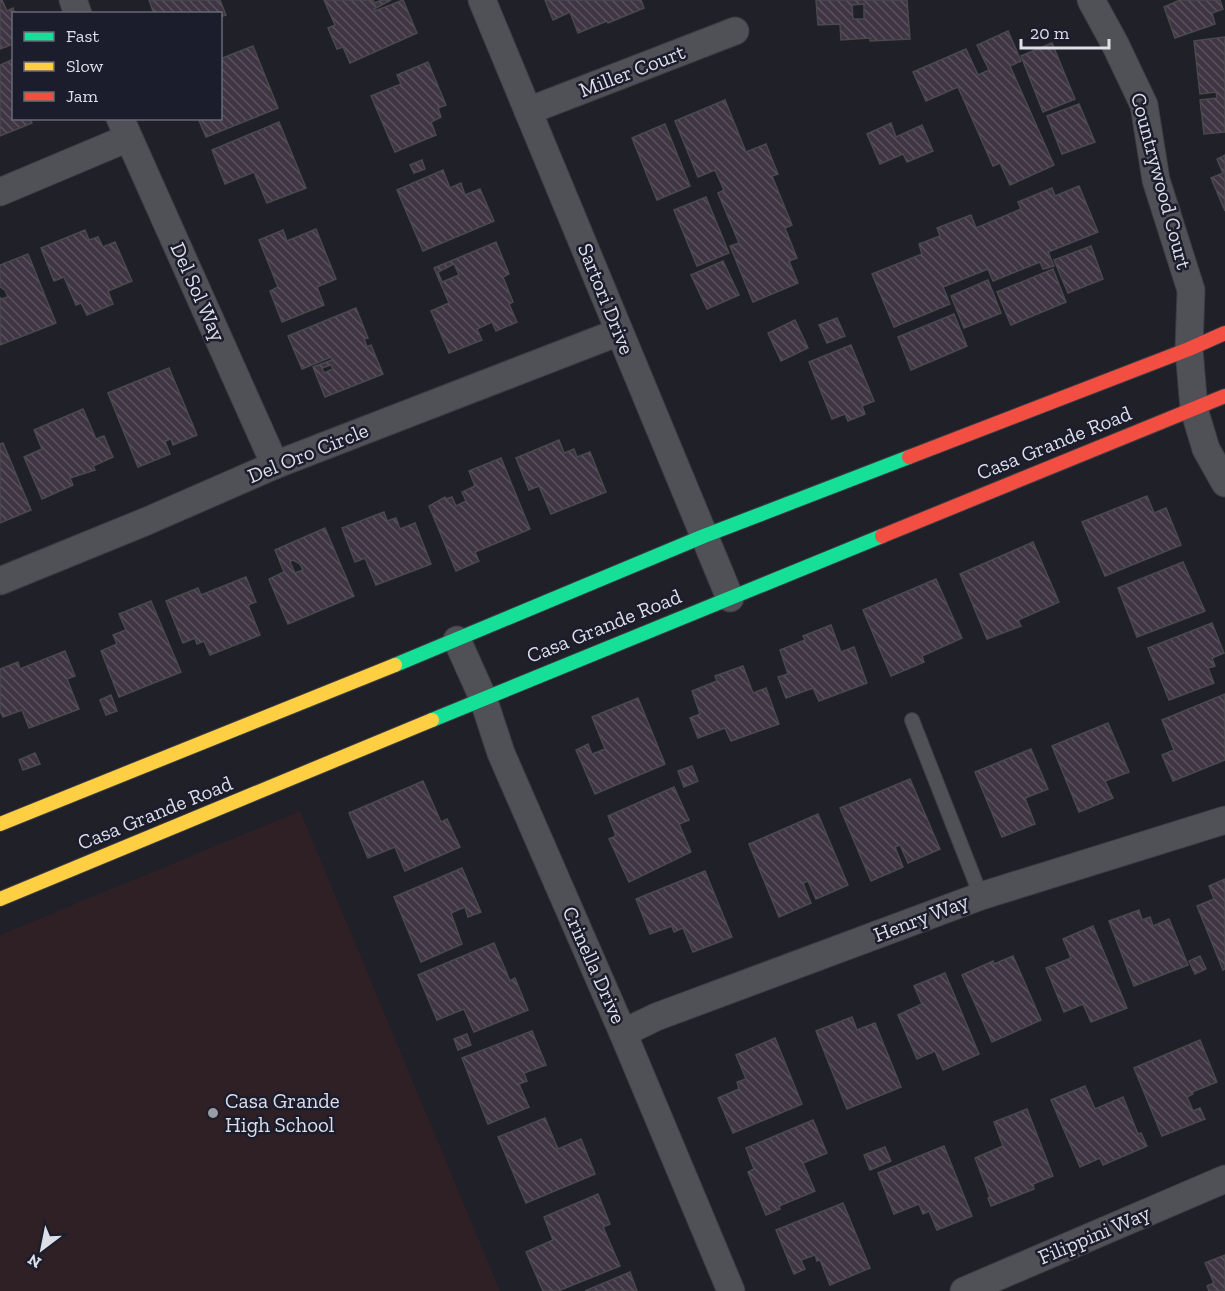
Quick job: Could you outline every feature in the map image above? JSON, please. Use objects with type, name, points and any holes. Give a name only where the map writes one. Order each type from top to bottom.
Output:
[{"type":"main road","name":"Casa Grande Road","points":[[0,824],[457,640],[704,536],[1189,350],[1225,333]]},
{"type":"main road","name":"Casa Grande Road","points":[[0,899],[483,698],[1225,396]]},
{"type":"street","name":"Sartori Drive","points":[[482,0],[730,598]]},
{"type":"street","name":"Countrywood Court","points":[[1091,0],[1144,105],[1156,180],[1191,290],[1189,350],[1194,409]]},
{"type":"street","name":"Miller Court","points":[[528,111],[735,31]]},
{"type":"street","points":[[0,192],[124,128]]},
{"type":"street","name":"Del Sol Way","points":[[124,128],[275,465]]},
{"type":"street","name":"Del Oro Circle","points":[[0,581],[147,521],[275,465],[619,332]]},
{"type":"street","points":[[1194,409],[1206,449],[1225,483]]},
{"type":"street","name":"Crinella Drive","points":[[457,640],[483,698],[501,753],[623,1032],[731,1291]]},
{"type":"street","name":"Henry Way","points":[[623,1032],[656,1017],[981,896],[1225,820]]},
{"type":"street","name":"Filippini Way","points":[[964,1291],[1225,1179]]},
{"type":"lane","points":[[912,720],[981,896]]},
{"type":"shaded area","name":"Casa Grande High School","points":[[300,811],[500,1291],[0,1291],[0,935]]},
{"type":"building","points":[[0,0],[2,0],[7,11],[13,8],[14,12],[12,12],[12,45],[0,49]]},
{"type":"building","points":[[149,0],[220,0],[226,15],[222,16],[222,12],[153,12]]},
{"type":"building","points":[[324,0],[373,0],[374,3],[391,0],[374,9],[375,11],[403,0],[417,33],[350,63],[343,47],[337,49],[328,28],[335,25]]},
{"type":"building","points":[[545,0],[641,0],[644,8],[578,33],[570,12],[553,20]]},
{"type":"building","points":[[816,0],[907,0],[910,39],[841,40],[840,24],[818,25]],"holes":[[[864,4],[864,19],[853,19],[852,5]]]},
{"type":"building","points":[[1180,0],[1220,0],[1223,9],[1212,13],[1215,24],[1175,38],[1164,7]]},
{"type":"building","points":[[1008,31],[1021,61],[1010,66],[1054,165],[1010,185],[1000,163],[993,166],[958,87],[926,101],[913,72],[966,49],[978,75],[989,70],[977,45]]},
{"type":"building","points":[[1225,37],[1225,132],[1204,134],[1200,100],[1217,98],[1216,92],[1200,94],[1194,41]]},
{"type":"building","points":[[1052,43],[1075,99],[1043,112],[1021,56]]},
{"type":"building","points":[[253,46],[278,108],[206,137],[199,120],[222,120],[222,58]]},
{"type":"building","points":[[12,60],[12,120],[31,120],[32,123],[0,136],[0,65]]},
{"type":"building","points":[[428,62],[446,105],[438,108],[441,117],[431,122],[436,135],[395,152],[371,96],[401,84],[397,75]]},
{"type":"building","points":[[725,100],[746,152],[766,144],[778,174],[772,176],[792,225],[785,228],[797,258],[789,261],[798,283],[753,302],[730,246],[739,243],[718,193],[724,190],[715,170],[698,177],[675,121]]},
{"type":"building","points":[[1079,104],[1095,142],[1062,154],[1047,116]]},
{"type":"building","points":[[279,122],[306,188],[267,203],[254,172],[225,184],[212,150]]},
{"type":"building","points":[[891,123],[896,137],[922,125],[933,151],[907,162],[903,154],[880,164],[867,134]]},
{"type":"building","points":[[665,124],[690,186],[657,200],[632,138]]},
{"type":"building","points":[[1225,155],[1225,211],[1211,178],[1223,173],[1217,159]]},
{"type":"building","points":[[422,160],[425,169],[414,173],[410,165]]},
{"type":"building","points":[[443,170],[450,188],[461,183],[465,195],[480,189],[494,221],[423,251],[397,190]]},
{"type":"building","points":[[1079,186],[1098,232],[1048,252],[1054,266],[1043,269],[1040,262],[993,281],[988,269],[943,287],[950,304],[894,327],[872,274],[922,254],[919,244],[940,236],[937,228],[971,215],[976,228],[1021,209],[1018,202],[1052,188],[1055,196]]},
{"type":"building","points":[[706,197],[729,253],[697,266],[674,210]]},
{"type":"building","points":[[316,229],[336,279],[317,287],[324,305],[282,322],[270,291],[278,287],[259,240],[283,230],[287,241]]},
{"type":"building","points":[[85,230],[89,240],[98,237],[103,247],[115,242],[132,281],[108,291],[113,304],[87,315],[81,303],[76,305],[64,277],[54,281],[41,248]]},
{"type":"building","points":[[496,242],[509,274],[503,277],[513,302],[509,304],[517,322],[496,331],[492,322],[477,329],[482,340],[449,353],[431,311],[449,303],[434,268]],"holes":[[[454,264],[459,275],[442,282],[438,272]]]},
{"type":"building","points":[[1091,246],[1103,279],[1068,293],[1054,260]]},
{"type":"building","points":[[28,254],[56,323],[0,345],[0,297],[1,299],[8,297],[5,290],[0,287],[0,265]]},
{"type":"building","points":[[723,261],[739,295],[707,309],[691,275]]},
{"type":"building","points":[[1053,269],[1066,302],[1011,325],[997,292]]},
{"type":"building","points":[[988,280],[1001,313],[964,328],[951,296]]},
{"type":"building","points":[[356,308],[368,338],[364,339],[367,347],[371,345],[383,374],[325,397],[313,367],[332,360],[331,357],[302,369],[288,336]],"holes":[[[331,365],[333,369],[324,373],[322,368]]]},
{"type":"building","points":[[954,314],[967,346],[911,370],[898,337]]},
{"type":"building","points":[[837,318],[845,336],[827,343],[819,325]]},
{"type":"building","points":[[795,320],[808,348],[781,361],[768,333]]},
{"type":"building","points":[[851,345],[874,401],[862,406],[865,414],[848,421],[845,414],[832,419],[809,362]]},
{"type":"building","points":[[169,368],[197,435],[173,445],[171,439],[165,441],[170,454],[138,467],[108,393]]},
{"type":"building","points":[[83,409],[96,439],[104,436],[113,457],[93,466],[95,470],[70,478],[73,485],[42,499],[24,457],[42,449],[34,430]]},
{"type":"building","points":[[559,440],[564,453],[574,449],[577,457],[590,452],[606,492],[551,514],[539,486],[529,490],[516,458]]},
{"type":"building","points":[[3,443],[31,510],[0,523],[0,444]]},
{"type":"building","points":[[501,458],[530,529],[475,552],[479,561],[456,571],[429,506],[445,497],[446,499],[452,497],[456,506],[466,501],[462,492],[475,486],[469,471]]},
{"type":"building","points":[[1147,496],[1154,513],[1166,508],[1181,545],[1105,576],[1082,522]]},
{"type":"building","points":[[384,512],[387,521],[396,518],[400,529],[415,523],[431,564],[376,585],[365,558],[355,562],[342,528]]},
{"type":"building","points":[[325,528],[354,596],[288,624],[269,579],[284,572],[275,550]],"holes":[[[293,560],[300,564],[303,570],[295,573],[290,562]]]},
{"type":"building","points":[[1033,542],[1059,602],[1018,620],[1021,626],[987,639],[960,574]]},
{"type":"building","points":[[1183,562],[1205,611],[1137,637],[1118,588]]},
{"type":"building","points":[[246,577],[256,602],[248,605],[260,635],[210,655],[204,641],[197,644],[195,638],[183,643],[166,601],[198,588],[201,595]]},
{"type":"building","points":[[936,579],[962,638],[922,656],[924,662],[891,676],[863,610]]},
{"type":"building","points":[[151,601],[181,672],[119,697],[101,651],[117,644],[113,635],[126,630],[119,614]]},
{"type":"building","points":[[1212,623],[1224,653],[1212,658],[1215,666],[1208,668],[1214,683],[1169,700],[1148,648]]},
{"type":"building","points":[[831,625],[841,652],[854,647],[867,683],[819,701],[813,688],[786,698],[778,677],[788,674],[780,650],[805,640],[803,636]]},
{"type":"building","points":[[65,651],[75,676],[67,679],[79,709],[29,728],[22,710],[3,717],[0,711],[0,669],[18,662],[20,669]]},
{"type":"building","points":[[743,666],[753,693],[766,688],[779,724],[731,741],[725,728],[698,738],[690,718],[700,714],[692,691],[717,681],[715,676]]},
{"type":"building","points":[[1225,694],[1225,760],[1173,781],[1162,755],[1174,750],[1162,720]]},
{"type":"building","points":[[111,695],[117,711],[106,715],[100,700]]},
{"type":"building","points":[[638,698],[665,764],[595,794],[576,750],[588,744],[592,754],[605,749],[592,717]]},
{"type":"building","points":[[1108,723],[1129,772],[1105,781],[1113,798],[1079,812],[1052,746]]},
{"type":"building","points":[[1031,749],[1048,789],[1025,798],[1035,824],[1002,837],[975,772]]},
{"type":"building","points":[[35,753],[40,764],[23,770],[19,760]]},
{"type":"building","points":[[692,766],[698,781],[684,787],[678,771]]},
{"type":"building","points":[[910,779],[940,849],[908,863],[900,845],[895,847],[903,867],[871,881],[840,808]]},
{"type":"building","points":[[423,781],[441,822],[447,819],[460,847],[405,871],[395,847],[368,858],[349,813]]},
{"type":"building","points":[[674,787],[689,820],[679,824],[691,852],[629,882],[609,839],[616,836],[608,816]]},
{"type":"building","points":[[818,814],[848,885],[816,899],[808,881],[803,883],[811,903],[779,917],[749,844]]},
{"type":"building","points":[[462,868],[481,912],[468,917],[465,907],[451,913],[462,944],[421,962],[394,897]]},
{"type":"building","points":[[705,871],[732,937],[693,952],[683,928],[674,932],[672,926],[650,934],[636,899]]},
{"type":"building","points":[[1225,879],[1225,969],[1223,970],[1197,906],[1214,899],[1209,886]]},
{"type":"building","points":[[1139,910],[1142,920],[1150,917],[1153,926],[1169,919],[1188,965],[1134,986],[1109,921]]},
{"type":"building","points":[[1093,926],[1127,1008],[1091,1022],[1083,1004],[1064,1012],[1046,968],[1071,958],[1063,939]]},
{"type":"building","points":[[494,943],[510,981],[515,978],[528,1010],[474,1032],[464,1009],[437,1020],[418,975]]},
{"type":"building","points":[[1013,956],[1041,1020],[992,1042],[962,975],[993,961],[994,964]]},
{"type":"building","points":[[1200,956],[1206,969],[1195,974],[1189,961]]},
{"type":"building","points":[[945,973],[979,1054],[943,1070],[935,1051],[917,1059],[898,1015],[922,1004],[914,986]]},
{"type":"building","points":[[852,1017],[857,1030],[875,1023],[901,1087],[847,1109],[816,1031]]},
{"type":"building","points":[[532,1031],[546,1065],[524,1073],[527,1081],[519,1084],[529,1107],[488,1124],[462,1058]]},
{"type":"building","points":[[467,1034],[471,1045],[458,1050],[454,1039]]},
{"type":"building","points":[[775,1038],[802,1104],[733,1133],[718,1098],[739,1089],[737,1082],[746,1079],[736,1055]]},
{"type":"building","points":[[1200,1040],[1217,1082],[1192,1092],[1193,1094],[1187,1097],[1193,1111],[1200,1108],[1205,1119],[1162,1136],[1134,1068]]},
{"type":"building","points":[[1085,1086],[1095,1109],[1123,1097],[1138,1134],[1141,1133],[1147,1146],[1103,1165],[1100,1158],[1080,1167],[1051,1100]]},
{"type":"building","points":[[1027,1109],[1053,1176],[1033,1184],[1034,1189],[991,1206],[988,1198],[990,1197],[975,1158],[1003,1146],[994,1122]]},
{"type":"building","points":[[545,1118],[558,1149],[581,1139],[595,1174],[526,1203],[498,1137]]},
{"type":"building","points":[[813,1120],[827,1153],[803,1163],[815,1191],[779,1206],[780,1209],[766,1215],[748,1172],[754,1169],[746,1148]]},
{"type":"building","points":[[944,1146],[972,1216],[937,1230],[929,1211],[923,1214],[919,1204],[894,1214],[878,1173]]},
{"type":"building","points":[[885,1147],[891,1161],[870,1170],[864,1155]]},
{"type":"building","points":[[598,1194],[610,1224],[603,1227],[620,1266],[558,1291],[543,1291],[526,1252],[553,1240],[544,1217]]},
{"type":"building","points":[[843,1203],[870,1268],[830,1285],[820,1260],[817,1261],[815,1255],[801,1260],[805,1269],[794,1274],[776,1230]]},
{"type":"building","points":[[1225,1255],[1225,1291],[1209,1291],[1207,1286],[1214,1283],[1205,1263]]},
{"type":"building","points":[[630,1272],[637,1291],[585,1291]]},
{"type":"traffic: fast","points":[[395,665],[704,536],[909,457]]},
{"type":"traffic: fast","points":[[432,720],[882,536]]},
{"type":"traffic: slow","points":[[0,824],[395,665]]},
{"type":"traffic: slow","points":[[0,899],[432,720]]},
{"type":"traffic: jam","points":[[909,457],[1225,333]]},
{"type":"traffic: jam","points":[[882,536],[1225,396]]},
{"type":"place","name":"Casa Grande High School","points":[[213,1113]]}]
